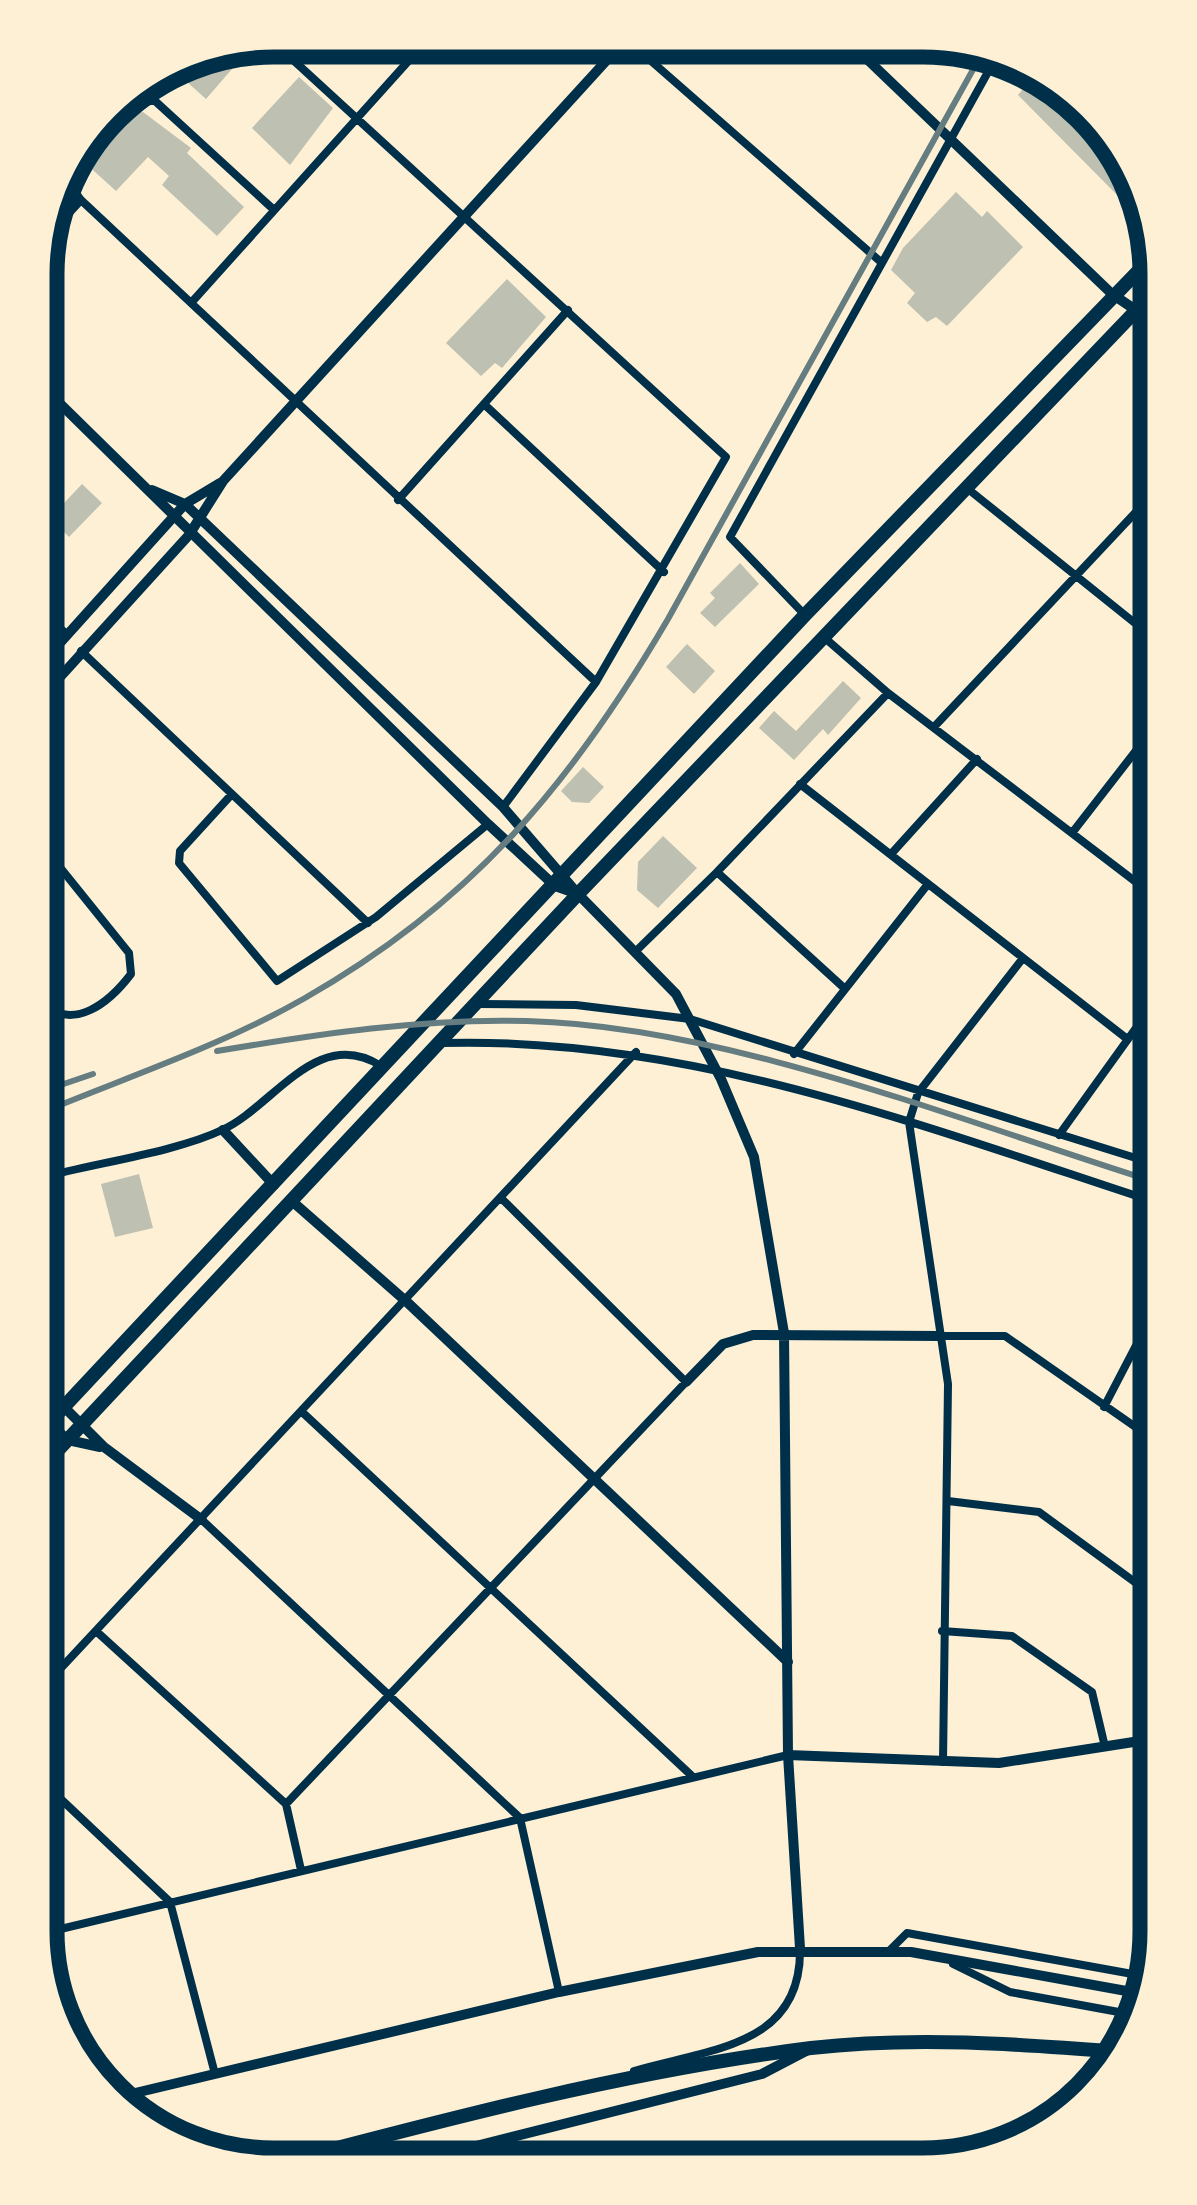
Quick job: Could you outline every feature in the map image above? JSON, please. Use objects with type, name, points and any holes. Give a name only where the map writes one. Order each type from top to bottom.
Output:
[{"type":"highway","points":[[57,1414],[805,615],[1140,268]]},
{"type":"highway","points":[[57,1452],[1140,305]]},
{"type":"highway","points":[[344,2148],[571,2093],[810,2048],[984,2042],[1104,2051]]},
{"type":"street","points":[[290,57],[726,457],[664,572],[596,682],[503,807]]},
{"type":"street","points":[[191,303],[412,57]]},
{"type":"street","points":[[57,679],[189,535],[223,482],[610,57]]},
{"type":"street","points":[[647,57],[882,263]]},
{"type":"street","points":[[865,57],[1112,294],[1140,314]]},
{"type":"street","points":[[805,615],[730,537],[991,67]]},
{"type":"street","points":[[139,104],[154,100],[273,209]]},
{"type":"street","points":[[74,190],[596,682]]},
{"type":"street","points":[[64,219],[81,200]]},
{"type":"street","points":[[398,500],[568,310]]},
{"type":"street","points":[[57,399],[152,490],[189,535],[488,824],[578,895],[636,951],[690,1019],[754,1157],[784,1333],[788,1755],[800,1948],[797,1993],[780,2019],[746,2037],[571,2093]]},
{"type":"street","points":[[485,405],[664,572]]},
{"type":"street","points":[[57,645],[185,504],[223,482]]},
{"type":"street","points":[[968,489],[1140,627]]},
{"type":"street","points":[[152,490],[185,504],[503,807],[560,880]]},
{"type":"street","points":[[934,727],[1140,507]]},
{"type":"street","points":[[57,626],[67,634]]},
{"type":"street","points":[[826,639],[888,693],[1140,885]]},
{"type":"street","points":[[81,651],[368,923]]},
{"type":"street","points":[[636,951],[888,693]]},
{"type":"street","points":[[1072,833],[1140,745]]},
{"type":"street","points":[[892,853],[976,759]]},
{"type":"street","points":[[800,784],[1126,1038]]},
{"type":"street","points":[[232,794],[180,851],[179,863],[277,981],[368,923],[488,824]]},
{"type":"street","points":[[57,864],[129,953],[131,974],[119,989],[76,1018],[57,1016]]},
{"type":"street","points":[[717,872],[844,987]]},
{"type":"street","points":[[794,1054],[928,884]]},
{"type":"street","points":[[943,1764],[948,1384],[909,1122],[918,1093],[1023,958]]},
{"type":"street","points":[[478,1004],[576,1005],[690,1019],[1140,1159]]},
{"type":"street","points":[[1059,1135],[1140,1021]]},
{"type":"street","points":[[439,1043],[507,1041],[636,1052],[716,1068],[909,1122],[1140,1197]]},
{"type":"street","points":[[57,1672],[408,1303],[636,1052]]},
{"type":"street","points":[[57,1174],[223,1130],[308,1064],[344,1055],[369,1058],[382,1067]]},
{"type":"street","points":[[223,1130],[274,1185]]},
{"type":"street","points":[[503,1200],[686,1382]]},
{"type":"street","points":[[292,1202],[408,1303],[788,1662]]},
{"type":"street","points":[[286,1804],[723,1344],[784,1333],[1005,1336],[1140,1431]]},
{"type":"street","points":[[1104,1407],[1140,1338]]},
{"type":"street","points":[[57,1400],[104,1447],[202,1520],[520,1818],[559,1992]]},
{"type":"street","points":[[301,1411],[692,1776]]},
{"type":"street","points":[[57,1432],[68,1440],[104,1447]]},
{"type":"street","points":[[948,1501],[1039,1512],[1140,1586]]},
{"type":"street","points":[[96,1631],[286,1804],[301,1870]]},
{"type":"street","points":[[942,1631],[1012,1636],[1092,1692],[1105,1748]]},
{"type":"street","points":[[57,1930],[788,1755],[999,1763],[1140,1742]]},
{"type":"street","points":[[57,1795],[170,1902],[215,2075]]},
{"type":"street","points":[[889,1951],[907,1933],[1136,1976]]},
{"type":"street","points":[[131,2094],[723,1956],[800,1948],[942,1958],[1131,1992]]},
{"type":"street","points":[[942,1958],[1010,1992],[1124,2013]]},
{"type":"street","points":[[465,2148],[762,2074],[810,2048]]},
{"type":"building","points":[[240,60],[206,99],[182,77]]},
{"type":"building","points":[[299,77],[333,108],[290,165],[252,128]]},
{"type":"building","points":[[1027,84],[1086,131],[1118,178],[1126,197],[1123,201],[1018,95]]},
{"type":"building","points":[[143,112],[191,148],[187,153],[244,207],[217,236],[162,185],[169,176],[148,157],[116,191],[87,164],[126,116]]},
{"type":"building","points":[[956,192],[982,217],[987,211],[1023,247],[947,326],[936,317],[927,322],[907,303],[915,293],[891,270],[903,248]]},
{"type":"building","points":[[507,279],[546,317],[502,368],[495,363],[481,376],[446,343]]},
{"type":"building","points":[[82,484],[102,503],[69,537],[57,525],[57,511]]},
{"type":"building","points":[[740,563],[759,584],[715,627],[700,613],[715,598],[710,593]]},
{"type":"building","points":[[687,644],[715,671],[694,694],[666,667]]},
{"type":"building","points":[[843,681],[861,698],[828,735],[823,729],[794,760],[759,728],[774,711],[796,731]]},
{"type":"building","points":[[583,767],[604,787],[589,803],[572,802],[561,791]]},
{"type":"building","points":[[663,836],[697,868],[658,908],[637,890],[638,862]]},
{"type":"building","points":[[139,1174],[153,1228],[115,1237],[101,1184]]},
{"type":"railway","points":[[57,1106],[209,1045],[305,998],[419,922],[513,834],[594,734],[668,619],[976,64]]},
{"type":"railway","points":[[217,1051],[449,1022],[604,1027],[763,1058],[1140,1177]]},
{"type":"railway","points":[[57,1086],[93,1074]]}]
